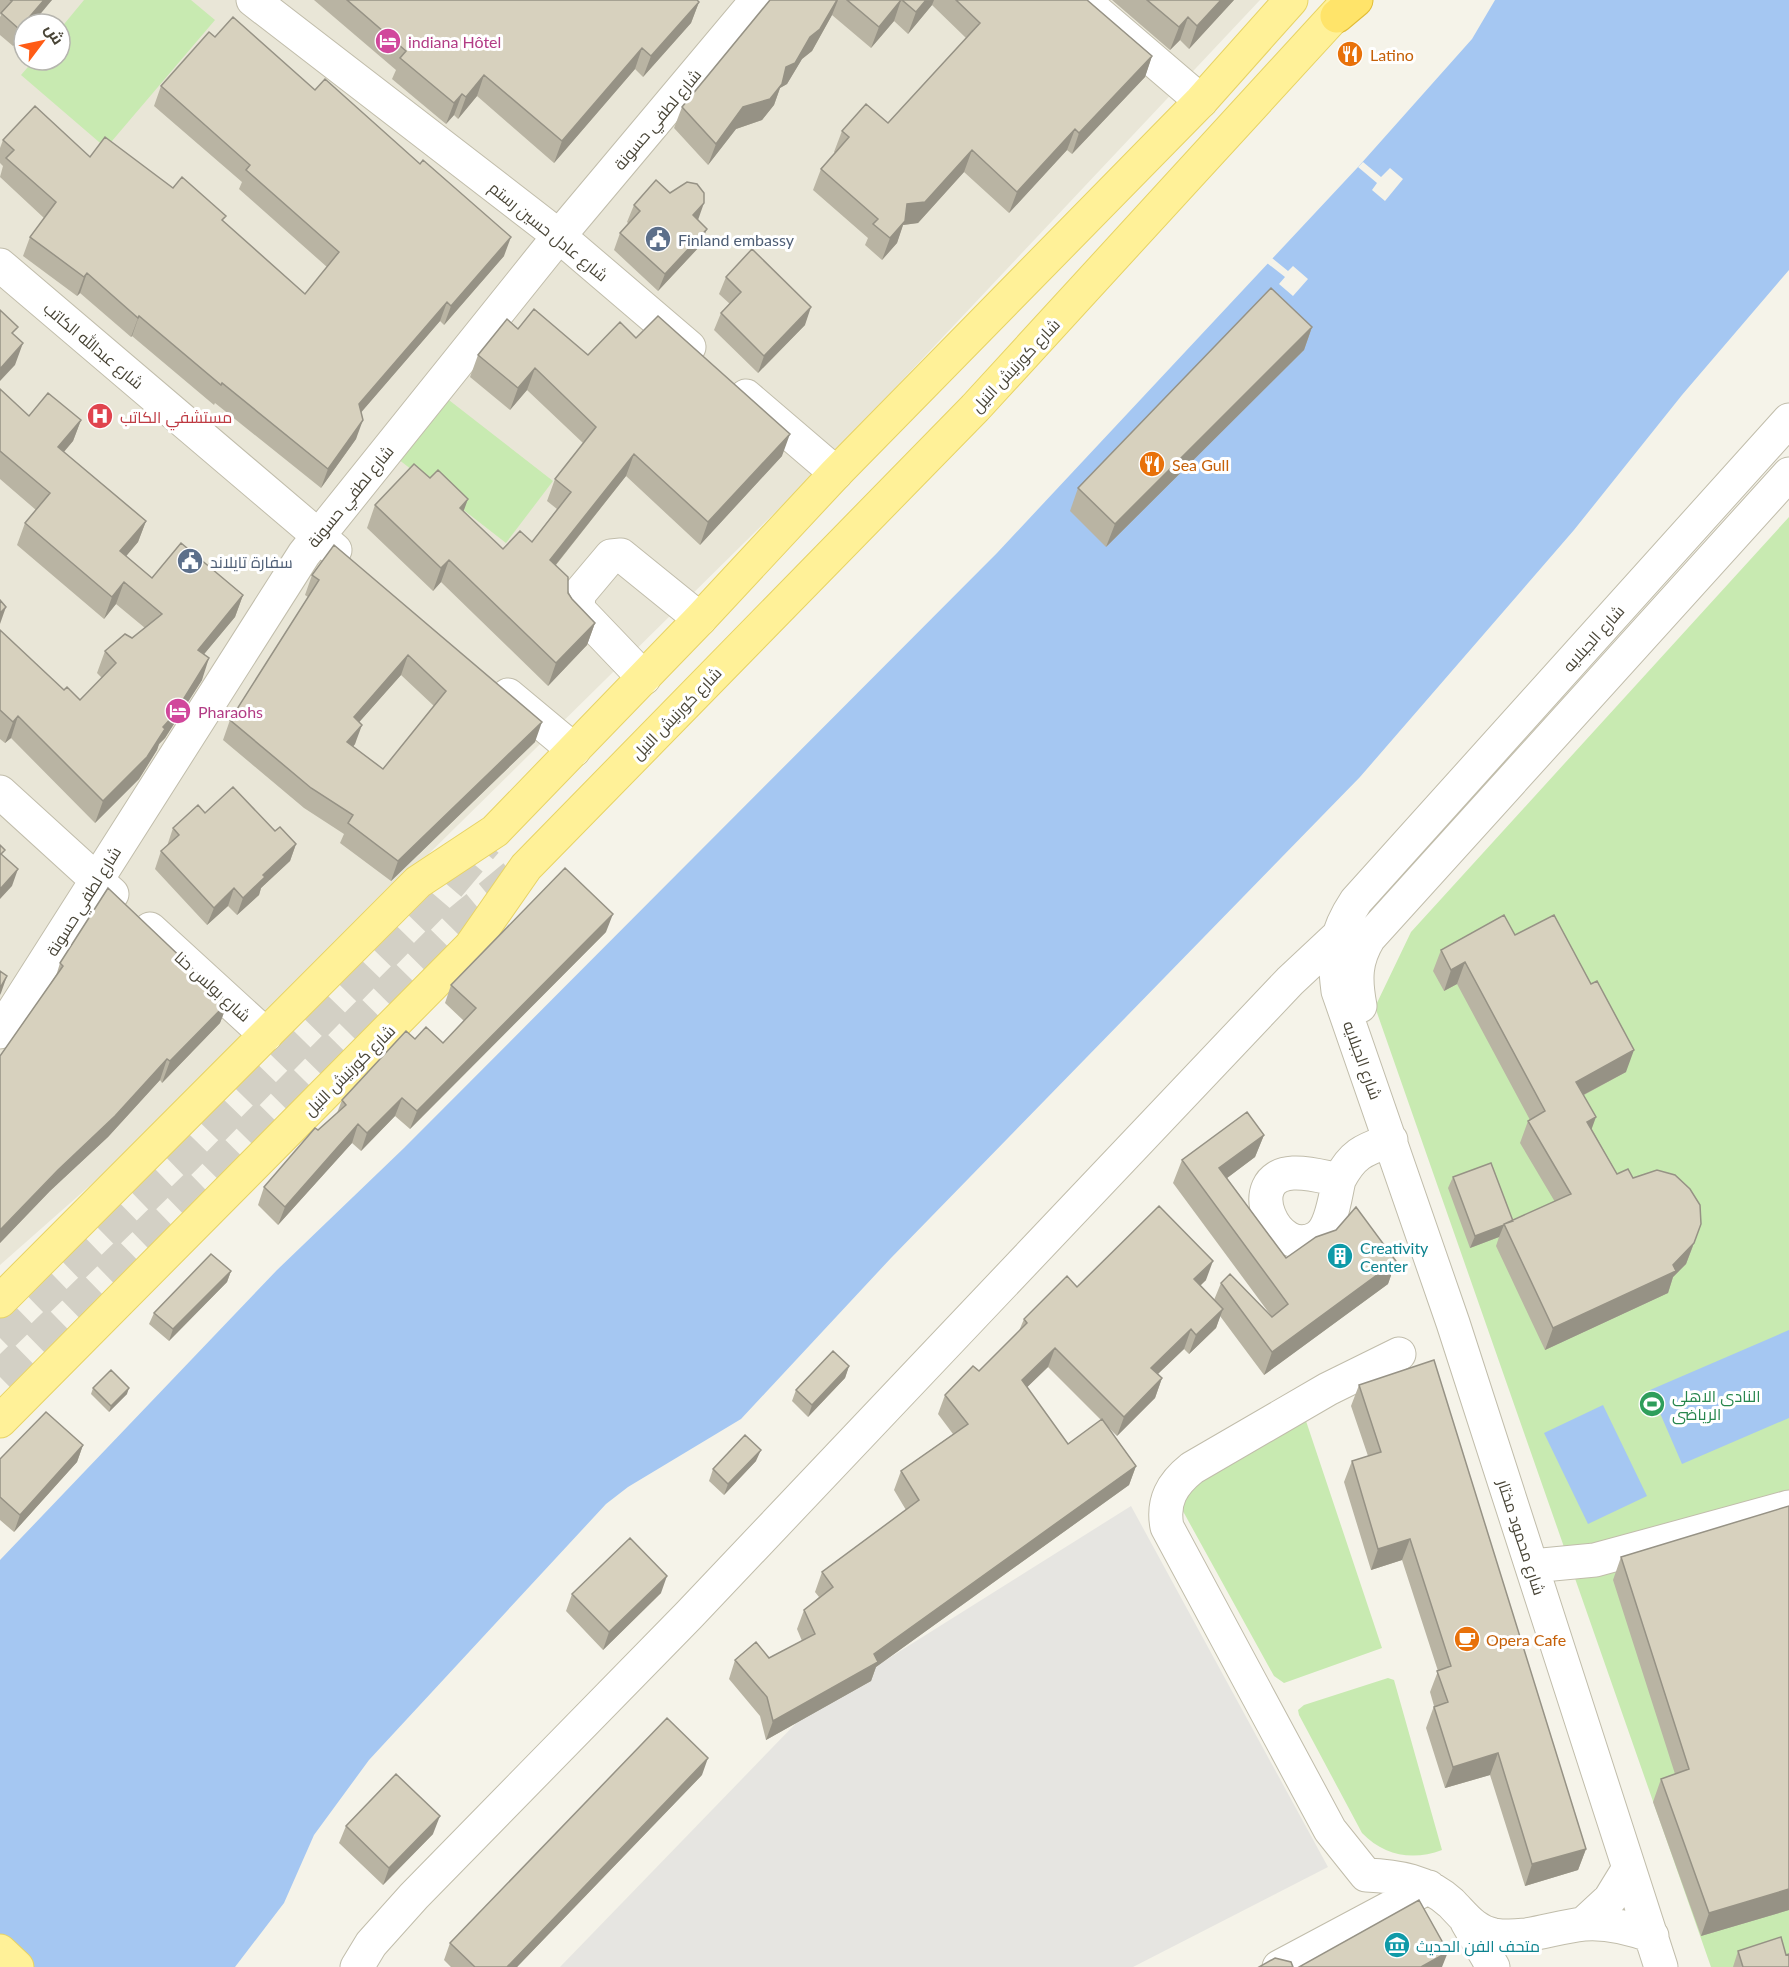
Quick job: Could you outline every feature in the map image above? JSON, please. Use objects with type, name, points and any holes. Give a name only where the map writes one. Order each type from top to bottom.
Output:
[{"type":"main road","points":[[0,1301],[418,882],[495,831],[700,620],[836,473],[1200,101],[1291,0]]},
{"type":"main road","name":"شارع كورنيش النيل","points":[[0,1421],[471,946],[526,867],[975,408],[1347,5]]},
{"type":"main road","points":[[0,1951],[17,1967]]},
{"type":"street","name":"شارع عادل حسين رستم","points":[[253,0],[559,236],[836,473]]},
{"type":"street","points":[[1083,0],[1200,101]]},
{"type":"street","name":"شارع لطفي حسونة","points":[[0,1032],[304,554],[559,236],[754,1]]},
{"type":"street","name":"شارع عبدالله الكاتب","points":[[0,265],[355,567]]},
{"type":"street","name":"شارع الجبلايه","points":[[1380,1108],[1338,991],[1334,959],[1337,937],[1356,902],[1789,420]]},
{"type":"street","name":"شارع الجبلايه","points":[[1380,1108],[1356,971],[1360,953],[1369,938],[1789,474]]},
{"type":"street","points":[[644,678],[578,609],[579,594],[611,556],[621,555],[700,620]]},
{"type":"street","points":[[483,674],[574,750]]},
{"type":"street","name":"شارع بولس حنا","points":[[0,792],[266,1035]]},
{"type":"street","points":[[357,1967],[371,1944],[414,1896],[689,1615],[1290,981],[1337,937]]},
{"type":"street","name":"شارع محمود مختار","points":[[1380,1108],[1532,1566],[1652,1936],[1660,1967]]},
{"type":"street","points":[[1339,1180],[1349,1161],[1361,1151],[1391,1140]]},
{"type":"street","points":[[1399,1354],[1299,1405],[1192,1468],[1178,1479],[1168,1494],[1163,1510],[1167,1527],[1330,1830],[1366,1875],[1398,1876],[1429,1887],[1450,1902],[1467,1922],[1492,1967]]},
{"type":"street","points":[[1532,1566],[1595,1560],[1789,1507]]},
{"type":"street","points":[[1583,1924],[1610,1899],[1629,1868]]},
{"type":"street","points":[[1279,1967],[1429,1887]]},
{"type":"street","points":[[1467,1922],[1491,1934],[1519,1938],[1583,1924],[1618,1926],[1652,1936]]},
{"type":"shaded area","points":[[0,0],[1260,0],[813,475],[111,1167],[0,1265]]},
{"type":"shaded area","points":[[1131,1506],[1328,1867],[1133,1967],[560,1967],[803,1716],[862,1675]]},
{"type":"green space","points":[[84,0],[191,0],[215,20],[106,148],[21,75],[24,72],[72,72],[72,14]]},
{"type":"green space","points":[[445,397],[553,481],[506,543],[398,459]]},
{"type":"green space","name":"النادى الاهلى الرياضى","points":[[1789,517],[1789,1967],[1711,1967],[1375,1007],[1411,932]]},
{"type":"green space","points":[[1303,1412],[1382,1648],[1284,1683],[1274,1676],[1179,1504],[1179,1497]]},
{"type":"green space","points":[[1388,1678],[1394,1680],[1442,1850],[1410,1856],[1399,1854],[1380,1847],[1362,1833],[1299,1715],[1298,1710],[1304,1705]]},
{"type":"water","points":[[1495,0],[1789,0],[1789,270],[1682,395],[1574,530],[1360,777],[891,1258],[741,1419],[628,1487],[606,1504],[369,1760],[314,1835],[284,1903],[235,1967],[0,1967],[0,1560],[277,1270],[404,1148],[997,553],[1358,167],[1472,39]]},
{"type":"water","points":[[1789,1330],[1789,1418],[1682,1464],[1650,1390]]},
{"type":"water","points":[[1603,1405],[1647,1496],[1588,1524],[1544,1433]]},
{"type":"pier","points":[[1363,162],[1381,177],[1390,168],[1403,179],[1385,201],[1372,190],[1377,183],[1358,167]]},
{"type":"pier","points":[[1272,258],[1288,271],[1293,266],[1308,279],[1293,296],[1279,284],[1285,277],[1267,263]]},
{"type":"building","points":[[10,0],[44,0],[34,12],[12,12],[12,23],[1,13],[12,1]]},
{"type":"building","points":[[347,0],[697,0],[699,2],[651,56],[642,48],[562,141],[484,75],[466,97],[462,94],[454,103],[400,58],[406,51]]},
{"type":"building","points":[[770,0],[837,0],[820,29],[810,37],[795,63],[786,67],[782,84],[770,99],[743,107],[716,144],[682,107]]},
{"type":"building","points":[[847,0],[901,0],[879,27]]},
{"type":"building","points":[[902,0],[926,0],[916,12]]},
{"type":"building","points":[[956,0],[1087,0],[1152,56],[1079,133],[1075,129],[1017,192],[972,150],[925,202],[907,204],[905,221],[890,238],[873,224],[878,219],[821,169],[849,137],[842,131],[866,104],[888,123],[980,23]]},
{"type":"building","points":[[1147,0],[1221,0],[1197,26],[1188,17],[1179,27]]},
{"type":"building","points":[[233,17],[315,90],[325,79],[420,164],[423,160],[511,237],[451,306],[447,302],[359,404],[363,420],[328,469],[222,383],[221,385],[139,316],[138,318],[87,273],[84,277],[30,237],[56,202],[6,158],[14,150],[3,140],[35,106],[90,157],[105,137],[173,188],[182,177],[226,216],[222,220],[305,294],[339,252],[246,170],[250,165],[161,86],[209,32],[215,37]]},
{"type":"building","name":"Finland embassy","points":[[656,180],[670,193],[687,182],[697,184],[704,193],[704,203],[693,215],[707,229],[665,274],[620,233],[640,211],[634,205]]},
{"type":"building","points":[[752,249],[811,307],[764,356],[721,313],[741,292],[726,277]]},
{"type":"building","name":"Sea Gull","points":[[1271,288],[1312,327],[1115,524],[1078,488]]},
{"type":"building","points":[[534,309],[588,355],[620,322],[636,338],[658,316],[790,434],[708,522],[634,454],[550,560],[568,577],[568,593],[572,599],[595,623],[556,663],[449,560],[441,568],[375,505],[414,464],[430,478],[438,470],[468,499],[460,508],[503,549],[520,531],[532,542],[571,492],[555,479],[596,427],[535,368],[518,388],[478,355],[507,319],[518,329]]},
{"type":"building","points":[[0,310],[18,327],[12,333],[23,343],[0,369]]},
{"type":"building","points":[[0,389],[29,416],[48,393],[81,420],[58,447],[146,521],[120,551],[152,578],[181,543],[243,595],[198,650],[209,658],[173,716],[163,727],[165,729],[147,757],[103,801],[18,716],[13,722],[0,710],[0,630],[64,690],[67,687],[80,700],[116,663],[105,651],[125,634],[132,638],[162,614],[124,582],[112,597],[25,523],[50,493],[0,451]]},
{"type":"building","points":[[334,545],[542,722],[398,861],[348,823],[353,815],[311,788],[230,720],[319,580],[312,575]],"holes":[[[408,655],[446,691],[383,769],[347,742],[362,725],[354,717]]]},
{"type":"building","points":[[0,600],[6,607],[0,613]]},
{"type":"building","points":[[233,787],[275,831],[280,827],[296,844],[263,875],[265,877],[243,898],[234,888],[214,908],[161,851],[179,835],[173,828],[198,805],[205,813]]},
{"type":"building","points":[[0,845],[5,850],[1,854],[18,869],[0,889]]},
{"type":"building","points":[[565,868],[613,914],[417,1111],[402,1098],[367,1133],[358,1124],[285,1207],[264,1187],[315,1128],[318,1130],[346,1105],[342,1100],[406,1031],[415,1039],[426,1027],[443,1043],[476,1008],[451,985]]},
{"type":"building","points":[[108,888],[228,1002],[170,1061],[167,1059],[115,1116],[0,1230],[0,1056],[63,966],[60,963]]},
{"type":"building","points":[[1504,915],[1515,935],[1554,915],[1591,984],[1597,981],[1634,1050],[1576,1082],[1596,1117],[1587,1122],[1617,1174],[1628,1169],[1633,1178],[1657,1170],[1675,1175],[1690,1189],[1700,1205],[1701,1224],[1694,1243],[1673,1265],[1676,1271],[1553,1328],[1504,1224],[1571,1194],[1528,1121],[1545,1111],[1465,962],[1451,970],[1441,950]]},
{"type":"building","points":[[0,971],[7,976],[0,988]]},
{"type":"building","points":[[1247,1112],[1264,1135],[1219,1168],[1286,1258],[1316,1237],[1336,1230],[1356,1207],[1396,1261],[1272,1352],[1221,1283],[1230,1274],[1272,1317],[1288,1304],[1182,1160]]},
{"type":"building","points":[[1491,1163],[1513,1221],[1475,1236],[1453,1177]]},
{"type":"building","points":[[1159,1206],[1213,1261],[1194,1279],[1223,1309],[1196,1335],[1191,1329],[1151,1368],[1162,1378],[1124,1417],[1055,1348],[1022,1380],[1068,1444],[1102,1419],[1136,1466],[874,1654],[878,1662],[773,1721],[767,1697],[735,1660],[756,1642],[769,1658],[815,1634],[804,1610],[833,1587],[822,1572],[919,1500],[901,1471],[968,1424],[945,1395],[973,1366],[979,1371],[1027,1323],[1024,1319],[1067,1276],[1077,1287]]},
{"type":"building","points":[[211,1254],[231,1271],[173,1329],[154,1313]]},
{"type":"building","points":[[833,1351],[849,1366],[812,1405],[796,1390]]},
{"type":"building","points":[[1434,1360],[1586,1849],[1532,1864],[1498,1753],[1453,1767],[1434,1707],[1448,1702],[1437,1671],[1451,1666],[1410,1539],[1378,1549],[1352,1461],[1381,1452],[1359,1385]]},
{"type":"building","points":[[111,1370],[129,1388],[111,1406],[93,1388]]},
{"type":"building","points":[[46,1412],[83,1445],[20,1515],[0,1497],[0,1459]]},
{"type":"building","points":[[745,1435],[761,1450],[728,1484],[713,1469]]},
{"type":"building","points":[[1789,1506],[1789,1889],[1709,1913],[1661,1779],[1689,1769],[1621,1557]]},
{"type":"building","points":[[630,1538],[667,1576],[609,1632],[572,1594]]},
{"type":"building","points":[[667,1718],[708,1758],[507,1967],[475,1967],[450,1943]]},
{"type":"building","points":[[396,1774],[440,1816],[389,1868],[346,1826]]},
{"type":"building","points":[[1419,1900],[1448,1952],[1421,1967],[1299,1967]]},
{"type":"building","points":[[1781,1937],[1786,1955],[1789,1954],[1789,1967],[1743,1967],[1738,1951]]},
{"type":"building","points":[[1275,1958],[1291,1962],[1293,1967],[1259,1967]]},
{"type":"tunnel","points":[[0,1338],[185,1158],[436,901],[486,842]]},
{"type":"tunnel","points":[[0,1377],[205,1177],[456,924],[514,876]]},
{"type":"place","name":"indiana Hôtel","points":[[388,41]]},
{"type":"place","name":"Latino","points":[[1350,54]]},
{"type":"place","name":"Finland embassy","points":[[658,239]]},
{"type":"place","name":"مستشفي الكاتب","points":[[100,416]]},
{"type":"place","name":"Sea Gull","points":[[1152,464]]},
{"type":"place","name":"سفارة تايلاند","points":[[190,561]]},
{"type":"place","name":"Pharaohs","points":[[178,711]]},
{"type":"place","name":"Creativity Center","points":[[1340,1256]]},
{"type":"place","name":"النادى الاهلى الرياضى","points":[[1652,1404]]},
{"type":"place","name":"Opera Cafe","points":[[1467,1639]]},
{"type":"place","name":"متحف الفن الحديث","points":[[1397,1945]]}]
